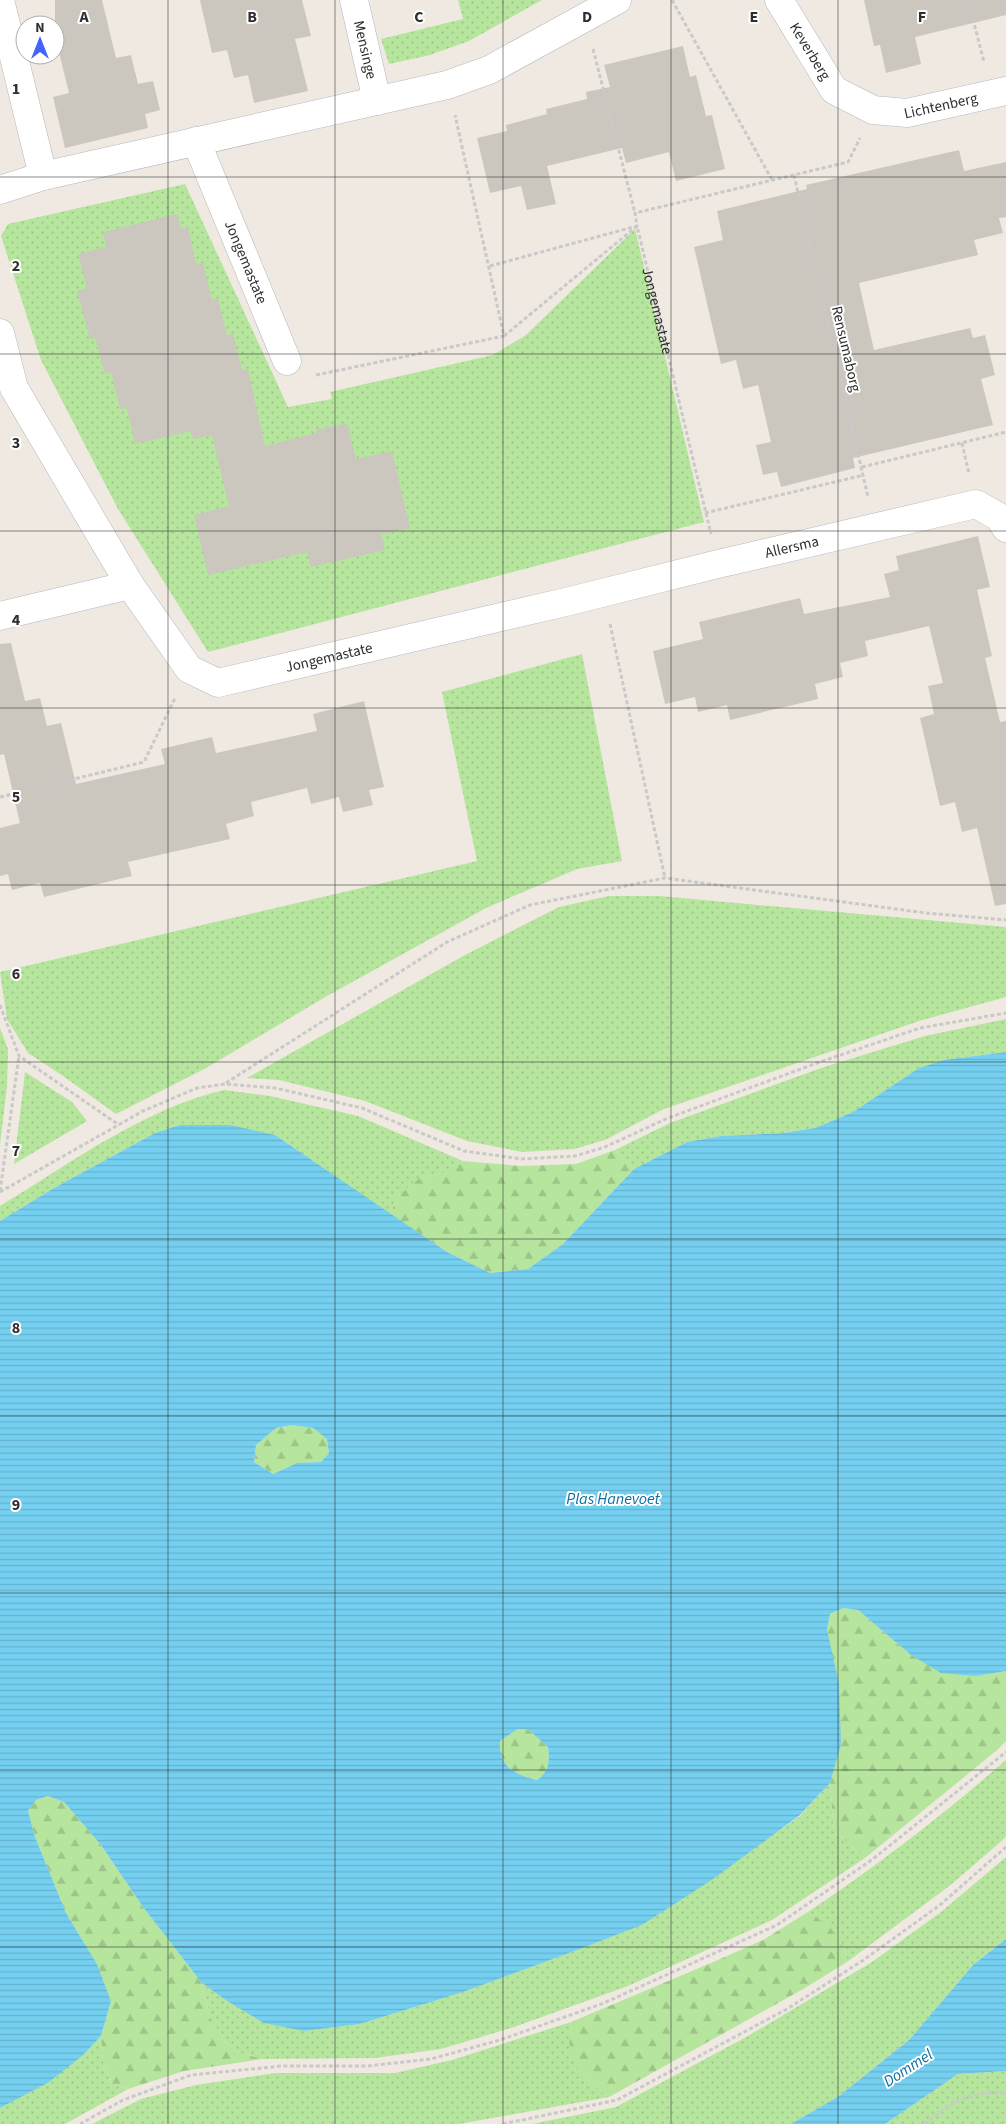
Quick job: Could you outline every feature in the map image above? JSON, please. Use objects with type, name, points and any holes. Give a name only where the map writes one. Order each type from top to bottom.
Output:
[{"type":"street","points":[[0,0],[43,176]]},
{"type":"street","name":"Mensinge","points":[[354,0],[378,100]]},
{"type":"street","points":[[0,190],[43,176],[447,85],[489,70],[617,0]]},
{"type":"street","name":"Keverberg","points":[[779,0],[834,90],[873,110]]},
{"type":"street","name":"Lichtenberg","points":[[873,110],[908,113],[999,92]]},
{"type":"street","name":"Jongemastate","points":[[196,142],[288,361]]},
{"type":"street","points":[[0,333],[7,390],[130,586],[189,669]]},
{"type":"street","name":"Allersma","points":[[570,601],[718,564],[976,504],[999,517],[1006,528]]},
{"type":"street","points":[[0,616],[130,586]]},
{"type":"street","name":"Jongemastate","points":[[189,669],[218,682],[570,601]]},
{"type":"path","points":[[672,0],[772,180]]},
{"type":"path","points":[[968,0],[999,92]]},
{"type":"path","points":[[578,21],[590,41],[637,226]]},
{"type":"path","points":[[447,85],[490,266],[504,336]]},
{"type":"path","points":[[635,214],[848,162],[873,110]]},
{"type":"path","name":"Rensumaborg","points":[[794,175],[875,527]]},
{"type":"path","points":[[490,266],[637,226]]},
{"type":"path","points":[[288,361],[295,380],[504,336],[637,226]]},
{"type":"path","name":"Jongemastate","points":[[637,226],[718,564]]},
{"type":"path","points":[[862,467],[1006,432]]},
{"type":"path","points":[[705,513],[864,476]]},
{"type":"path","points":[[604,593],[665,878]]},
{"type":"path","points":[[0,797],[144,762],[189,669]]},
{"type":"path","points":[[225,1084],[447,942],[530,905],[665,878],[926,913],[1006,920]]},
{"type":"path","points":[[0,1004],[19,1056],[0,1192],[143,1111],[197,1088],[225,1084],[275,1088],[362,1108],[464,1151],[522,1159],[575,1156],[605,1147],[677,1114],[920,1028],[1006,1013]]},
{"type":"path","points":[[19,1056],[118,1125]]},
{"type":"path","points":[[80,2124],[123,2100],[191,2075],[282,2066],[366,2066],[431,2059],[500,2040],[604,2003],[776,1925],[873,1859],[1006,1752]]},
{"type":"path","points":[[503,2124],[617,2100],[787,2008],[862,1960],[940,1905],[1006,1847]]},
{"type":"path","points":[[924,2124],[957,2100],[986,2092],[1006,2093]]},
{"type":"green space","points":[[458,0],[542,0],[469,41],[430,55],[389,64],[381,39],[463,19]]},
{"type":"green space","points":[[185,184],[288,407],[332,399],[330,392],[493,355],[526,335],[635,229],[704,522],[208,652],[118,509],[41,360],[1,236],[8,224]]},
{"type":"green space","points":[[582,654],[622,861],[577,869],[486,908],[327,996],[206,1068],[116,1114],[28,1053],[7,1019],[0,972],[477,861],[442,692]]},
{"type":"green space","points":[[609,896],[659,896],[1006,927],[1006,997],[919,1021],[664,1109],[605,1140],[574,1149],[522,1152],[467,1141],[365,1101],[279,1080],[247,1078],[465,955],[559,907]]},
{"type":"green space","points":[[1006,1019],[1006,1052],[944,1060],[919,1068],[853,1112],[815,1128],[783,1133],[721,1136],[687,1142],[634,1169],[615,1150],[670,1123],[821,1068],[925,1036]]},
{"type":"green space","points":[[0,1028],[8,1049],[7,1086],[0,1145]]},
{"type":"green space","points":[[25,1072],[72,1102],[87,1121],[14,1164]]},
{"type":"green space","points":[[224,1090],[270,1096],[358,1116],[463,1161],[446,1172],[418,1179],[398,1196],[390,1214],[275,1135],[180,1125],[155,1133],[54,1188],[0,1221],[0,1206],[108,1139],[165,1110]]},
{"type":"green space","points":[[615,1150],[634,1169],[563,1244],[528,1269],[490,1273],[447,1252],[390,1214],[398,1196],[418,1179],[445,1172],[463,1161],[521,1166],[576,1164]]},
{"type":"green space","points":[[292,1425],[313,1428],[327,1439],[329,1453],[321,1462],[297,1463],[273,1474],[254,1462],[256,1445],[276,1428]]},
{"type":"green space","points":[[843,1608],[858,1610],[911,1655],[976,1676],[1006,1671],[1006,1741],[865,1858],[834,1831],[830,1783],[841,1745],[827,1630],[830,1614]]},
{"type":"green space","points":[[518,1729],[529,1730],[548,1747],[548,1766],[537,1780],[515,1772],[509,1768],[502,1757],[500,1741]]},
{"type":"green space","points":[[1006,1760],[1006,1836],[1004,1839],[948,1887],[847,1962],[839,1938],[808,1912],[859,1877],[909,1839]]},
{"type":"green space","points":[[830,1783],[834,1831],[865,1858],[772,1920],[628,1986],[514,2027],[441,2049],[375,2058],[263,2059],[240,2053],[225,2041],[211,2019],[201,1982],[224,1999],[304,2031],[360,2024],[463,1992],[580,1949],[642,1925],[800,1816]]},
{"type":"green space","points":[[48,1796],[64,1802],[101,1845],[143,1907],[201,1982],[211,2019],[225,2041],[240,2053],[263,2059],[184,2071],[128,2089],[111,2083],[103,2061],[101,2036],[111,2001],[97,1964],[66,1913],[35,1837],[28,1811],[36,1800]]},
{"type":"green space","points":[[1006,1857],[1006,1939],[973,1965],[909,2040],[839,2096],[791,2124],[532,2124],[616,2107],[748,2036],[872,1962],[941,1912]]},
{"type":"green space","points":[[808,1912],[829,1927],[839,1938],[843,1945],[847,1962],[805,1988],[609,2097],[589,2081],[576,2066],[570,2048],[571,2022],[763,1940]]},
{"type":"green space","points":[[571,2022],[570,2048],[576,2066],[589,2081],[609,2097],[459,2124],[92,2124],[141,2099],[196,2085],[275,2073],[395,2073],[452,2060]]},
{"type":"green space","points":[[101,2036],[103,2061],[111,2083],[128,2089],[65,2124],[0,2124],[0,2108],[66,2068]]},
{"type":"green space","points":[[1006,2071],[1006,2124],[885,2124],[958,2074]]},
{"type":"water","name":"Plas Hanevoet","points":[[1006,1052],[1006,1671],[976,1676],[941,1673],[911,1655],[858,1610],[843,1608],[830,1614],[827,1630],[839,1684],[841,1745],[830,1783],[800,1815],[713,1879],[642,1925],[463,1992],[360,2024],[304,2031],[264,2023],[224,1999],[201,1982],[143,1907],[101,1845],[64,1802],[48,1796],[36,1800],[28,1811],[35,1837],[66,1913],[97,1964],[111,2001],[101,2036],[83,2055],[49,2082],[0,2108],[0,1221],[54,1188],[155,1133],[180,1125],[230,1125],[275,1135],[447,1252],[490,1273],[528,1269],[563,1244],[634,1169],[687,1142],[721,1136],[783,1133],[815,1128],[853,1112],[919,1068],[944,1060]],"holes":[[[292,1425],[313,1428],[327,1439],[329,1453],[321,1462],[297,1463],[273,1474],[254,1462],[256,1445],[276,1428]],[[518,1729],[529,1730],[548,1747],[548,1766],[537,1780],[515,1772],[509,1768],[502,1757],[500,1741]]]},
{"type":"water","name":"Dommel","points":[[1006,1939],[1006,2071],[958,2074],[885,2124],[791,2124],[839,2096],[909,2040],[973,1965]]},
{"type":"building","points":[[55,0],[102,0],[116,58],[131,55],[138,84],[153,81],[160,110],[145,114],[148,128],[65,148],[53,97],[69,93],[62,65],[65,65],[65,15],[55,15]]},
{"type":"building","points":[[200,0],[302,0],[311,36],[295,39],[308,91],[254,103],[248,75],[234,78],[227,50],[212,53]]},
{"type":"building","points":[[864,0],[1006,0],[1006,15],[915,37],[921,64],[886,73],[880,45],[874,46]]},
{"type":"building","points":[[683,46],[690,77],[696,75],[706,116],[712,115],[725,169],[676,181],[669,152],[626,163],[622,148],[547,166],[556,204],[527,210],[521,186],[490,193],[477,138],[507,131],[506,125],[547,114],[546,109],[587,99],[586,92],[610,87],[604,65]]},
{"type":"building","points":[[959,150],[964,171],[1006,162],[1006,217],[999,218],[1003,233],[974,240],[978,255],[859,283],[874,350],[970,328],[973,338],[985,335],[995,375],[981,379],[993,425],[853,458],[855,468],[781,487],[777,472],[763,475],[756,445],[771,442],[758,385],[743,389],[736,360],[721,364],[694,247],[723,240],[717,211],[807,189],[806,185]]},
{"type":"building","points":[[177,214],[181,229],[188,227],[196,264],[203,263],[212,300],[218,298],[227,335],[233,334],[242,370],[248,369],[265,446],[316,433],[316,430],[347,423],[356,459],[392,451],[410,528],[381,534],[385,550],[311,567],[307,552],[208,575],[194,515],[229,506],[212,435],[193,439],[191,431],[135,444],[127,408],[120,409],[111,372],[105,374],[95,337],[90,339],[77,291],[87,288],[78,254],[106,247],[103,232]]},
{"type":"building","points":[[978,536],[990,587],[977,590],[992,656],[985,658],[1000,722],[1006,721],[1006,904],[995,906],[977,828],[962,832],[955,802],[940,806],[920,718],[934,714],[928,686],[943,683],[929,626],[865,641],[868,656],[840,663],[843,677],[815,684],[818,699],[730,720],[727,705],[698,712],[695,697],[665,704],[653,651],[703,639],[699,622],[800,598],[804,614],[890,597],[884,574],[899,570],[896,556]]},
{"type":"building","points":[[11,643],[25,701],[40,698],[47,726],[61,723],[76,784],[165,764],[161,749],[212,737],[216,753],[317,731],[313,714],[364,701],[384,787],[369,790],[373,805],[343,812],[339,797],[311,804],[307,788],[251,802],[254,816],[226,824],[230,839],[128,862],[132,876],[44,897],[40,883],[12,890],[8,874],[0,876],[0,828],[20,823],[4,754],[0,755],[0,644]]}]
